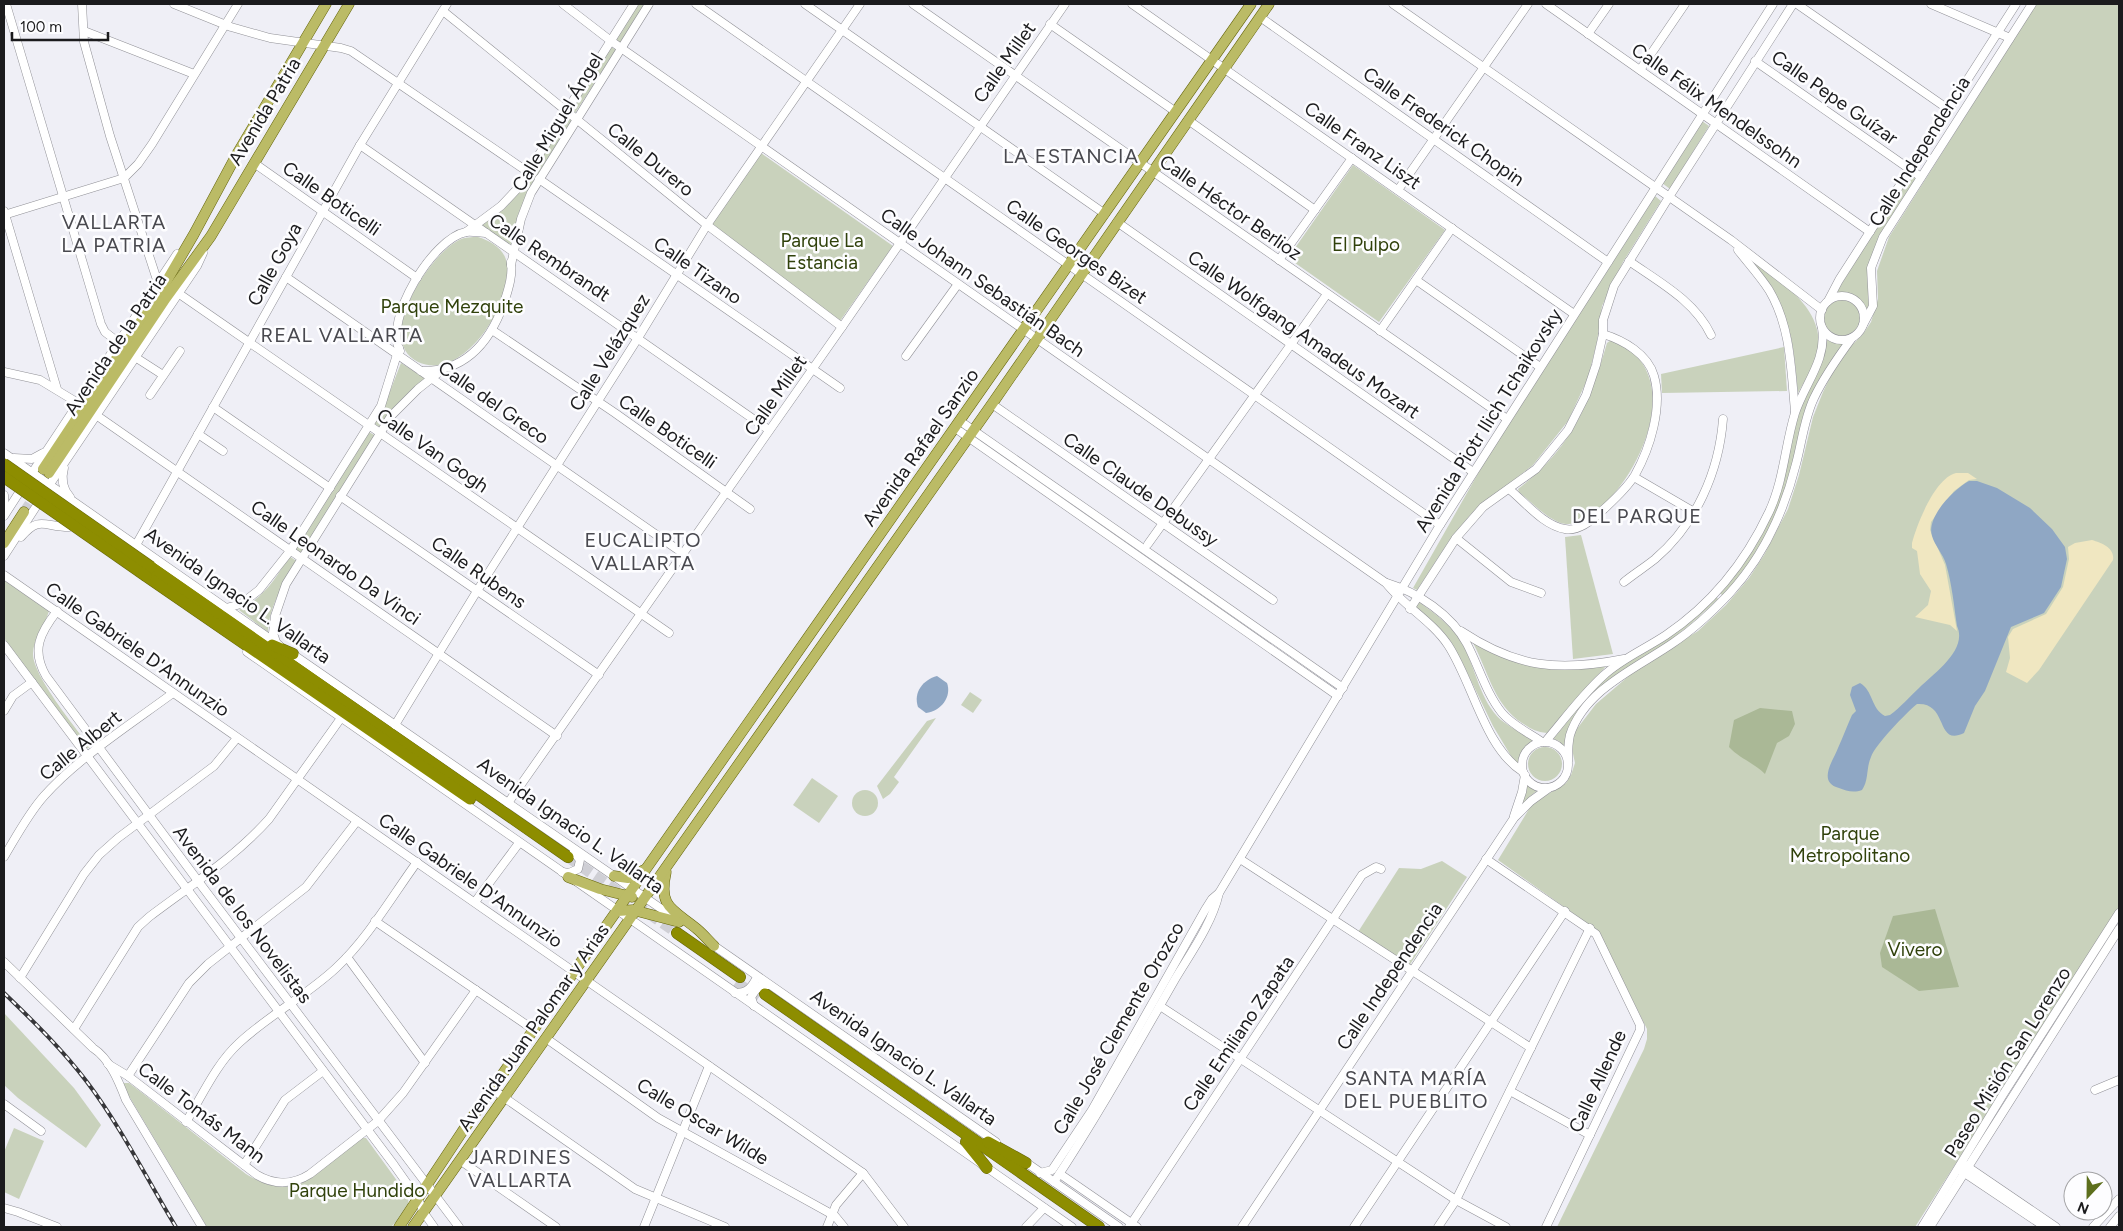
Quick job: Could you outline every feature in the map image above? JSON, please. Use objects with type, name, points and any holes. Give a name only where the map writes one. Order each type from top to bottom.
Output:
[{"type":"highway","name":"Avenida Ignacio L. Vallarta","points":[[5,459],[149,573],[249,635],[566,863]]},
{"type":"highway","name":"Avenida Ignacio L. Vallarta","points":[[4,477],[149,573],[475,802],[566,863]]},
{"type":"highway","points":[[149,573],[177,601],[253,656]]},
{"type":"highway","points":[[249,635],[293,654]]},
{"type":"highway","points":[[395,756],[475,802]]},
{"type":"highway","name":"Avenida Ignacio L. Vallarta","points":[[676,931],[737,984]]},
{"type":"highway","name":"Avenida Ignacio L. Vallarta","points":[[763,997],[940,1116],[1099,1227]]},
{"type":"highway","name":"Avenida Ignacio L. Vallarta","points":[[763,997],[1089,1227]]},
{"type":"highway","points":[[940,1116],[1026,1163]]},
{"type":"highway","points":[[966,1142],[987,1168]]},
{"type":"main road","name":"Avenida Patria","points":[[194,234],[237,154],[326,4]]},
{"type":"main road","name":"Avenida Patria","points":[[211,236],[349,4]]},
{"type":"main road","name":"Avenida Rafael Sanzio","points":[[633,915],[992,404],[1269,4]]},
{"type":"main road","name":"Avenida Rafael Sanzio","points":[[617,911],[1176,112],[1247,5]]},
{"type":"main road","name":"Avenida de la Patria","points":[[194,234],[159,294],[46,471],[211,236]]},
{"type":"main road","points":[[4,530],[21,510],[6,546]]},
{"type":"main road","points":[[566,863],[600,889],[630,893],[645,898]]},
{"type":"main road","points":[[614,876],[628,878],[635,876],[649,866]]},
{"type":"main road","points":[[667,867],[663,889],[668,906],[698,929],[714,946]]},
{"type":"main road","points":[[617,911],[676,931]]},
{"type":"main road","name":"Avenida Juan Palomar y Arias","points":[[398,1227],[617,911]]},
{"type":"main road","name":"Avenida Juan Palomar y Arias","points":[[413,1227],[633,915]]},
{"type":"street","points":[[6,4],[103,328],[118,342]]},
{"type":"street","points":[[82,4],[84,42],[124,178],[158,283]]},
{"type":"street","points":[[174,4],[225,25],[270,38],[324,45],[350,51],[528,172]]},
{"type":"street","points":[[56,389],[4,213],[124,178],[138,164],[238,4]]},
{"type":"street","name":"Calle Johann Sebastián Bach","points":[[563,4],[611,41],[1386,583],[1398,598],[1447,643],[1500,750],[1524,774]]},
{"type":"street","name":"Calle Miguel Ángel","points":[[226,608],[241,604],[259,590],[290,551],[383,401],[397,351],[396,339],[400,315],[417,278],[428,262],[445,245],[466,232],[510,198],[634,4]]},
{"type":"street","name":"Calle Miguel Ángel","points":[[276,642],[273,628],[281,595],[286,584],[380,433],[397,409],[442,370],[470,356],[492,330],[509,287],[511,265],[521,218],[539,179],[649,4]]},
{"type":"street","name":"Calle Georges Bizet","points":[[696,4],[1440,525]]},
{"type":"street","points":[[806,4],[1104,214]]},
{"type":"street","name":"Calle Velázquez","points":[[396,725],[477,591],[638,338],[707,225],[860,4]]},
{"type":"street","name":"Calle Héctor Berlioz","points":[[914,4],[1014,76],[1506,419]]},
{"type":"street","name":"Calle Millet","points":[[508,803],[557,736],[900,244],[1064,4]]},
{"type":"street","name":"Calle Franz Liszt","points":[[1132,4],[1574,314]]},
{"type":"street","points":[[1393,4],[1730,240],[1822,310]]},
{"type":"street","points":[[1398,190],[1528,4]]},
{"type":"street","name":"Calle Félix Mendelssohn","points":[[1546,4],[1870,232]]},
{"type":"street","points":[[1588,34],[1609,4]]},
{"type":"street","points":[[1640,70],[1686,4]]},
{"type":"street","name":"Avenida Piotr Ilich Tchaikovsky","points":[[1240,859],[1440,525],[1506,419],[1773,4]]},
{"type":"street","name":"Avenida Piotr Ilich Tchaikovsky","points":[[1410,609],[1456,538],[1483,507],[1536,469],[1568,430],[1586,395],[1596,365],[1603,334],[1603,320],[1610,296],[1629,261],[1669,197],[1793,4]]},
{"type":"street","points":[[1797,4],[1948,109]]},
{"type":"street","points":[[1931,4],[2010,38]]},
{"type":"street","name":"Calle Independencia","points":[[1828,301],[1839,280],[2016,4]]},
{"type":"street","name":"Calle Independencia","points":[[1863,324],[1872,306],[1871,268],[1883,237],[2032,4]]},
{"type":"street","name":"Calle Goya","points":[[136,545],[360,145],[445,7]]},
{"type":"street","name":"Calle Durero","points":[[445,7],[576,119],[707,225],[842,327]]},
{"type":"street","name":"Calle Frederick Chopin","points":[[1260,17],[1608,262]]},
{"type":"street","points":[[1050,24],[1176,112]]},
{"type":"street","points":[[84,31],[194,74]]},
{"type":"street","name":"Calle Pepe Guízar","points":[[1755,61],[1921,177]]},
{"type":"street","points":[[1188,120],[1315,210]]},
{"type":"street","name":"Calle Rembrandt","points":[[360,145],[769,430]]},
{"type":"street","points":[[1279,260],[1352,158]]},
{"type":"street","name":"Calle Boticelli","points":[[254,163],[417,278]]},
{"type":"street","name":"Calle Tizano","points":[[539,179],[840,388]]},
{"type":"street","name":"Calle Wolfgang Amadeus Mozart","points":[[1117,222],[1473,472]]},
{"type":"street","points":[[1380,331],[1452,228]]},
{"type":"street","points":[[466,232],[488,234]]},
{"type":"street","points":[[4,515],[180,249],[194,234]]},
{"type":"street","points":[[4,556],[6,546],[37,506],[197,266],[211,236]]},
{"type":"street","points":[[1730,240],[1769,291],[1783,322],[1790,351],[1795,413]]},
{"type":"street","name":"Calle Miguel Ángel","points":[[505,245],[511,265]]},
{"type":"street","points":[[1629,261],[1698,313],[1712,335]]},
{"type":"street","points":[[286,277],[397,351]]},
{"type":"street","points":[[1416,280],[1540,367]]},
{"type":"street","points":[[906,356],[958,284]]},
{"type":"street","name":"Calle Van Gogh","points":[[178,293],[669,633]]},
{"type":"street","points":[[1148,544],[1327,294]]},
{"type":"street","points":[[1544,742],[1596,683],[1626,658],[1672,630],[1717,592],[1749,551],[1770,510],[1782,476],[1795,413],[1823,351],[1820,319],[1822,310],[1828,301],[1838,297],[1854,300],[1862,308],[1863,324],[1861,330],[1852,338],[1828,372],[1813,399],[1803,428],[1790,488],[1774,529],[1753,564],[1724,599],[1703,620],[1685,634],[1638,664],[1596,696],[1582,712],[1573,728],[1569,742],[1568,768],[1562,781],[1549,788],[1535,786],[1524,774],[1522,765],[1526,752],[1536,744],[1544,742],[1560,747],[1568,761]]},
{"type":"street","points":[[1822,328],[1828,336],[1838,340],[1852,338]]},
{"type":"street","name":"Calle Boticelli","points":[[492,330],[598,401],[750,509]]},
{"type":"street","points":[[1509,489],[1552,524],[1562,529],[1571,530],[1597,516],[1634,477],[1647,448],[1653,425],[1656,402],[1654,374],[1639,354],[1626,344],[1603,334]]},
{"type":"street","points":[[150,394],[180,351]]},
{"type":"street","name":"Calle del Greco","points":[[397,351],[407,362],[684,554]]},
{"type":"street","points":[[135,357],[163,375]]},
{"type":"street","name":"Calle Miguel Ángel","points":[[421,371],[442,370]]},
{"type":"street","points":[[4,372],[32,377],[78,403]]},
{"type":"street","name":"Calle Claude Debussy","points":[[992,404],[1273,600]]},
{"type":"street","points":[[213,407],[330,488]]},
{"type":"street","name":"Calle Leonardo Da Vinci","points":[[96,415],[557,736]]},
{"type":"street","points":[[1624,582],[1655,559],[1673,541],[1694,512],[1705,492],[1715,466],[1722,438],[1723,419]]},
{"type":"street","points":[[957,424],[1338,696]]},
{"type":"street","points":[[198,434],[223,452]]},
{"type":"street","points":[[5,459],[37,458],[48,449]]},
{"type":"street","points":[[1005,458],[1343,688]]},
{"type":"street","name":"Avenida Ignacio L. Vallarta","points":[[5,459],[32,472],[508,803],[566,863],[617,911]]},
{"type":"street","points":[[66,460],[62,481],[67,493],[76,503]]},
{"type":"street","points":[[1634,477],[1694,512]]},
{"type":"street","name":"Avenida Ignacio L. Vallarta","points":[[4,482],[519,843],[566,863],[614,876],[630,893]]},
{"type":"street","points":[[4,496],[4,515]]},
{"type":"street","name":"Calle Rubens","points":[[340,496],[599,675]]},
{"type":"street","points":[[66,525],[52,511],[51,500],[60,497],[76,503]]},
{"type":"street","points":[[6,546],[35,523],[44,522],[58,527],[66,525]]},
{"type":"street","points":[[1456,538],[1511,582],[1541,593]]},
{"type":"street","name":"Calle Gabriele D'Annunzio","points":[[4,575],[863,1173],[904,1227]]},
{"type":"street","name":"Calle Johann Sebastián Bach","points":[[1386,583],[1403,588],[1418,597],[1459,630],[1467,643],[1487,688],[1503,714],[1544,742]]},
{"type":"street","points":[[1717,592],[1724,599]]},
{"type":"street","name":"Avenida de los Novelistas","points":[[57,612],[40,640],[38,654],[46,676],[435,1198],[459,1227]]},
{"type":"street","points":[[1459,630],[1483,646],[1521,661],[1580,666],[1626,658]]},
{"type":"street","name":"Avenida de los Novelistas","points":[[4,645],[418,1199],[424,1213],[434,1227]]},
{"type":"street","points":[[4,711],[13,696],[32,682]]},
{"type":"street","name":"Calle Albert","points":[[4,858],[42,798],[55,784],[172,692]]},
{"type":"street","points":[[74,1029],[138,927],[240,849],[256,834],[269,819],[341,718]]},
{"type":"street","points":[[20,978],[84,874],[99,855],[214,766],[237,738]]},
{"type":"street","name":"Calle Independencia","points":[[1514,818],[1522,792],[1524,774]]},
{"type":"street","name":"Calle Independencia","points":[[1242,1227],[1514,818],[1531,800],[1549,788]]},
{"type":"street","points":[[128,1076],[182,992],[208,964],[306,887],[357,821]]},
{"type":"street","points":[[475,902],[519,843]]},
{"type":"street","points":[[1240,859],[1531,1048]]},
{"type":"street","name":"Calle José Clemente Orozco","points":[[1054,1182],[1098,1112],[1160,1006],[1212,914],[1219,893],[1240,859]]},
{"type":"street","name":"Calle Allende","points":[[1486,859],[1590,928],[1596,934],[1640,1025],[1640,1030],[1546,1227]]},
{"type":"street","points":[[186,1122],[227,1057],[245,1038],[324,978],[347,957],[416,862]]},
{"type":"street","name":"Calle Emiliano Zapata","points":[[1132,1226],[1362,875],[1376,867],[1381,869]]},
{"type":"street","name":"Calle José Clemente Orozco","points":[[1040,1173],[1052,1170],[1092,1110],[1205,910],[1212,899],[1219,893]]},
{"type":"street","name":"Avenida Ignacio L. Vallarta","points":[[645,898],[676,931],[714,946],[757,977],[763,997],[987,1168],[1072,1227]]},
{"type":"street","points":[[1354,1227],[1565,911]]},
{"type":"street","name":"Paseo Misión San Lorenzo","points":[[1930,1227],[2004,1094],[2119,914]]},
{"type":"street","name":"Avenida Ignacio L. Vallarta","points":[[633,915],[737,984],[763,997],[1026,1163],[1119,1227]]},
{"type":"street","points":[[375,921],[534,1030]]},
{"type":"street","points":[[1438,1227],[1456,1200],[1590,928]]},
{"type":"street","name":"Paseo Misión San Lorenzo","points":[[1922,1227],[1964,1168],[2119,929]]},
{"type":"street","points":[[347,957],[425,1063]]},
{"type":"street","points":[[4,962],[100,1053],[118,1081],[126,1100]]},
{"type":"street","points":[[737,984],[743,993],[749,990],[757,977]]},
{"type":"street","name":"Calle Tomás Mann","points":[[108,1064],[128,1076],[186,1122],[267,1180],[282,1183],[296,1181],[310,1174],[378,1121],[403,1094],[476,990]]},
{"type":"street","points":[[1160,1006],[1456,1200],[1506,1227]]},
{"type":"street","name":"Calle Oscar Wilde","points":[[546,1039],[658,1118],[832,1215],[844,1227]]},
{"type":"street","points":[[93,1048],[202,1227]]},
{"type":"street","points":[[644,1227],[709,1066]]},
{"type":"street","points":[[244,1165],[285,1100],[323,1071]]},
{"type":"street","points":[[2095,1090],[2118,1082]]},
{"type":"street","points":[[492,1089],[622,1181],[656,1198],[724,1227]]},
{"type":"street","points":[[1510,1091],[1590,1135]]},
{"type":"street","points":[[4,1104],[41,1131]]},
{"type":"street","points":[[461,1161],[556,1227]]},
{"type":"street","points":[[1964,1168],[2045,1227]]},
{"type":"street","points":[[1964,1168],[2056,1227]]},
{"type":"street","points":[[827,1227],[844,1195],[863,1173]]},
{"type":"street","points":[[1060,1174],[1132,1226]]},
{"type":"street","points":[[2093,1227],[2119,1198]]},
{"type":"street","points":[[4,1208],[57,1227]]},
{"type":"street","points":[[1026,1227],[1044,1208]]},
{"type":"street","points":[[2110,1227],[2119,1216]]},
{"type":"green space","points":[[637,4],[645,4],[621,43],[615,40]]},
{"type":"green space","name":"Parque Metropolitano","points":[[2036,4],[2119,4],[2119,909],[1915,1227],[1557,1227],[1644,1049],[1647,1029],[1598,931],[1498,860],[1532,804],[1566,783],[1575,763],[1572,749],[1576,730],[1596,704],[1637,669],[1698,631],[1726,605],[1749,578],[1764,555],[1788,509],[1799,475],[1813,417],[1823,392],[1834,369],[1871,322],[1878,299],[1877,271],[1889,237]]},
{"type":"green space","points":[[611,47],[616,50],[575,113],[571,109]]},
{"type":"green space","points":[[567,115],[572,120],[529,188],[518,215],[511,245],[481,225],[505,208],[516,196]]},
{"type":"green space","points":[[1702,121],[1709,126],[1670,189],[1662,183]]},
{"type":"green space","name":"Parque La Estancia","points":[[761,153],[893,246],[840,321],[712,224]]},
{"type":"green space","name":"El Pulpo","points":[[1353,165],[1445,230],[1379,322],[1288,258]]},
{"type":"green space","points":[[1911,173],[1916,178],[1869,262],[1871,297],[1867,311],[1857,299],[1846,292],[1834,296]]},
{"type":"green space","points":[[1655,196],[1661,201],[1623,262],[1602,306],[1597,342],[1588,378],[1568,421],[1533,465],[1471,514],[1451,538],[1417,590],[1413,588],[1484,463]]},
{"type":"green space","name":"Parque Mezquite","points":[[478,237],[497,246],[506,259],[507,264],[507,280],[503,298],[494,317],[482,335],[468,350],[452,361],[435,365],[418,362],[406,351],[401,336],[404,317],[411,298],[421,279],[447,248],[461,239]]},
{"type":"green space","points":[[1748,258],[1797,296],[1807,308],[1814,321],[1818,335],[1817,356],[1798,393],[1793,351],[1786,320],[1771,289]]},
{"type":"green space","points":[[1842,300],[1854,306],[1860,318],[1854,330],[1842,336],[1830,330],[1824,318],[1830,306]]},
{"type":"green space","points":[[1825,337],[1834,343],[1844,344],[1813,397],[1778,513],[1761,549],[1724,597],[1719,592],[1771,511],[1797,414],[1825,352]]},
{"type":"green space","points":[[1611,340],[1634,354],[1647,372],[1652,395],[1651,419],[1644,444],[1632,468],[1618,489],[1602,506],[1585,519],[1571,524],[1560,523],[1541,511],[1518,489],[1552,457],[1576,424],[1593,387],[1607,343]]},
{"type":"green space","points":[[1784,347],[1787,391],[1662,393],[1661,374]]},
{"type":"green space","points":[[401,363],[425,378],[389,414],[379,427],[374,423],[387,399]]},
{"type":"green space","points":[[369,432],[376,436],[302,554],[294,548]]},
{"type":"green space","points":[[1581,535],[1613,654],[1573,659],[1565,537]]},
{"type":"green space","points":[[289,556],[298,562],[274,604],[268,632],[239,610],[256,599],[268,587]]},
{"type":"green space","points":[[4,580],[49,611],[35,643],[33,654],[35,664],[56,702],[90,747],[85,749],[4,638]]},
{"type":"green space","points":[[1716,596],[1718,599],[1686,628],[1618,675],[1589,699],[1578,713],[1570,729],[1565,748],[1559,741],[1553,739],[1604,677]]},
{"type":"green space","points":[[1419,602],[1443,621],[1459,638],[1468,654],[1483,694],[1494,712],[1505,723],[1534,740],[1525,747],[1517,766],[1493,726],[1462,662],[1441,630],[1414,609]]},
{"type":"green space","points":[[1473,643],[1507,659],[1523,663],[1554,666],[1607,665],[1547,733],[1543,733],[1522,723],[1512,716],[1505,707],[1493,687]]},
{"type":"green space","points":[[970,692],[982,700],[973,713],[961,705]]},
{"type":"green space","points":[[1760,708],[1792,711],[1795,724],[1789,736],[1777,743],[1765,774],[1729,747],[1734,720]]},
{"type":"green space","points":[[936,718],[894,777],[899,782],[890,794],[883,799],[877,786],[927,721]]},
{"type":"green space","points":[[1545,747],[1552,748],[1557,752],[1561,757],[1561,771],[1557,776],[1552,780],[1545,781],[1538,780],[1533,776],[1529,771],[1528,764],[1529,757],[1533,752],[1538,748]]},
{"type":"green space","points":[[812,778],[838,796],[819,823],[793,805]]},
{"type":"green space","points":[[1525,782],[1538,790],[1529,797],[1519,810],[1525,795]]},
{"type":"green space","points":[[865,790],[874,794],[878,803],[874,812],[865,816],[856,812],[852,803],[856,794]]},
{"type":"green space","points":[[1442,861],[1467,877],[1409,966],[1358,932],[1399,868],[1421,869]]},
{"type":"green space","name":"Vivero","points":[[1935,909],[1959,987],[1919,991],[1882,967],[1880,953],[1893,916]]},
{"type":"green space","points":[[4,1013],[74,1088],[101,1125],[86,1148],[18,1098],[4,1085]]},
{"type":"green space","name":"Parque Hundido","points":[[124,1083],[129,1083],[246,1174],[273,1186],[287,1187],[302,1183],[362,1138],[366,1138],[406,1193],[408,1203],[405,1212],[391,1227],[207,1227],[123,1086]]},
{"type":"green space","points":[[14,1128],[44,1141],[19,1199],[4,1192],[4,1152]]},
{"type":"sand","points":[[1956,473],[1968,473],[1977,479],[1969,480],[1954,491],[1931,522],[1930,530],[1945,565],[1957,631],[1950,625],[1915,617],[1928,605],[1931,591],[1920,574],[1917,551],[1912,548],[1912,543],[1928,503],[1941,483]]},
{"type":"sand","points":[[2092,540],[2104,544],[2110,549],[2113,560],[2039,670],[2027,683],[2006,672],[2010,658],[2008,637],[2013,629],[2046,614],[2063,587],[2069,559],[2068,547],[2075,543]]},
{"type":"water","points":[[1969,481],[1977,481],[1997,488],[2030,508],[2052,529],[2065,547],[2067,559],[2061,587],[2044,613],[2011,627],[1985,691],[1975,706],[1964,733],[1955,736],[1949,734],[1934,710],[1927,705],[1917,704],[1878,745],[1869,761],[1866,782],[1862,790],[1844,790],[1832,785],[1829,781],[1828,771],[1852,715],[1856,711],[1850,695],[1852,687],[1860,683],[1867,690],[1880,713],[1885,716],[1890,715],[1941,668],[1958,644],[1959,635],[1948,572],[1945,560],[1933,540],[1931,529],[1937,512],[1943,504],[1956,490]]},
{"type":"water","points":[[937,676],[947,683],[947,698],[941,706],[926,713],[918,707],[918,692],[927,680]]},
{"type":"tunnel","points":[[24,512],[37,492]]},
{"type":"tunnel","points":[[568,857],[677,933]]},
{"type":"tunnel","points":[[736,982],[762,1000]]},
{"type":"railway","points":[[4,993],[57,1047],[87,1082],[122,1135],[176,1227]]},
{"type":"district","name":"LA ESTANCIA","points":[[1071,156]]},
{"type":"district","name":"VALLARTA LA PATRIA","points":[[114,234]]},
{"type":"district","name":"REAL VALLARTA","points":[[342,335]]},
{"type":"district","name":"DEL PARQUE","points":[[1637,516]]},
{"type":"district","name":"EUCALIPTO VALLARTA","points":[[643,552]]},
{"type":"district","name":"SANTA MARÍA DEL PUEBLITO","points":[[1416,1090]]},
{"type":"district","name":"JARDINES VALLARTA","points":[[520,1168]]}]
